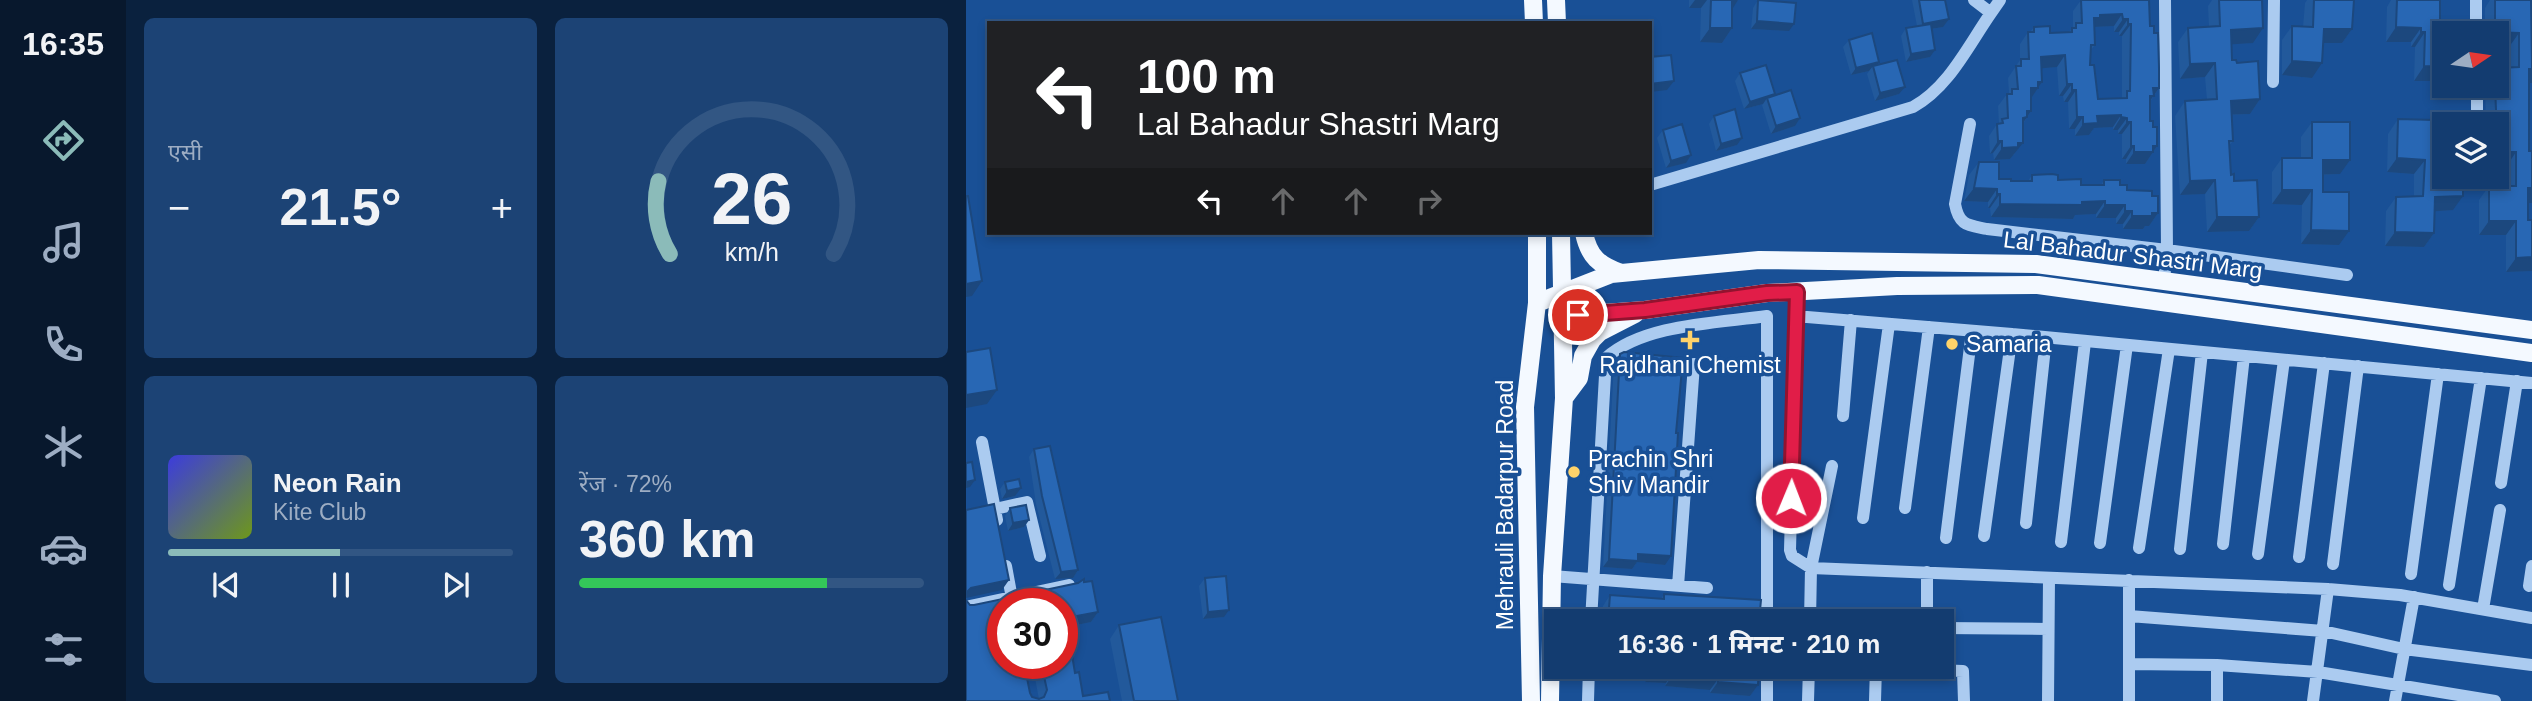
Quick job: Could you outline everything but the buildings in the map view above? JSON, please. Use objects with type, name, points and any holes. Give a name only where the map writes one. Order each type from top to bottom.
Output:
[{"type":"main road","points":[[1534,0],[1534,21]]},
{"type":"main road","points":[[1556,0],[1557,21]]},
{"type":"main road","name":"Mehrauli Badarpur Road","points":[[1531,694],[1525,407],[1537,303],[1537,235]]},
{"type":"main road","points":[[1561,235],[1562,293]]},
{"type":"main road","points":[[1584,235],[1587,248],[1594,259],[1603,266],[1622,273]]},
{"type":"main road","name":"Lal Bahadur Shastri Marg","points":[[1537,303],[1611,274],[1759,260],[2008,263],[2036,264],[2532,330]]},
{"type":"main road","name":"Lal Bahadur Shastri Marg","points":[[1562,316],[1645,310],[1767,293],[1897,286],[2038,285],[2532,353]]},
{"type":"main road","name":"Mehrauli Badarpur Road","points":[[1549,701],[1552,576],[1564,398],[1562,293]]},
{"type":"main road","points":[[1537,303],[1562,316]]},
{"type":"main road","points":[[1564,398],[1579,378],[1583,356],[1592,340],[1600,332],[1645,310]]},
{"type":"street","points":[[1973,0],[1991,13]]},
{"type":"street","points":[[1652,185],[1913,107],[1941,86],[2000,0]]},
{"type":"street","points":[[2164,281],[2167,250],[2165,0]]},
{"type":"street","points":[[2273,82],[2274,0]]},
{"type":"street","points":[[2476,0],[2476,21]]},
{"type":"street","points":[[1970,124],[1955,204],[1957,216],[1965,224],[2347,275]]},
{"type":"street","points":[[1797,292],[1790,550],[1800,562],[1811,568],[2328,589],[2414,597],[2532,618]]},
{"type":"street","points":[[1592,609],[1606,358],[1619,348],[1655,334],[1767,316],[1767,609]]},
{"type":"street","points":[[1795,316],[2532,383]]},
{"type":"street","points":[[1843,416],[1851,320]]},
{"type":"street","points":[[1863,518],[1889,324]]},
{"type":"street","points":[[1905,508],[1929,327]]},
{"type":"street","points":[[1946,538],[1972,331]]},
{"type":"street","points":[[1984,536],[2012,334]]},
{"type":"street","points":[[2026,523],[2046,338]]},
{"type":"street","points":[[2062,542],[2085,342]]},
{"type":"street","points":[[2100,543],[2127,345]]},
{"type":"street","points":[[2139,548],[2169,349]]},
{"type":"street","points":[[2180,548],[2202,352]]},
{"type":"street","points":[[2223,544],[2244,356]]},
{"type":"street","points":[[2258,554],[2284,360]]},
{"type":"street","points":[[2299,557],[2324,363]]},
{"type":"street","points":[[1678,586],[1694,364]]},
{"type":"street","points":[[2333,564],[2358,366]]},
{"type":"street","points":[[2411,574],[2438,374]]},
{"type":"street","points":[[2449,585],[2481,378]]},
{"type":"street","points":[[2501,483],[2517,381]]},
{"type":"street","points":[[982,442],[999,533]]},
{"type":"street","points":[[1810,609],[1811,568],[1832,466]]},
{"type":"street","points":[[995,509],[1027,502],[1040,556]]},
{"type":"street","points":[[2483,609],[2500,510]]},
{"type":"street","points":[[1004,556],[1010,588]]},
{"type":"street","points":[[2529,586],[2532,566]]},
{"type":"street","points":[[1927,572],[1927,609]]},
{"type":"street","points":[[1552,576],[1707,588]]},
{"type":"street","points":[[2048,701],[2049,578]]},
{"type":"street","points":[[2129,580],[2129,701]]},
{"type":"street","points":[[1058,588],[1069,585]]},
{"type":"street","points":[[2313,701],[2328,589]]},
{"type":"street","points":[[2395,701],[2414,597]]},
{"type":"street","points":[[966,607],[987,604]]},
{"type":"street","points":[[2129,616],[2323,631],[2404,649],[2532,665]]},
{"type":"street","points":[[1954,628],[2048,629]]},
{"type":"street","points":[[2129,664],[2217,665],[2318,672],[2489,701]]},
{"type":"street","points":[[2217,665],[2217,701]]},
{"type":"street","points":[[1954,671],[1964,671],[1964,701]]},
{"type":"street","points":[[1588,701],[1589,679]]},
{"type":"street","points":[[1766,701],[1767,679]]},
{"type":"street","points":[[1808,701],[1809,679]]},
{"type":"street","points":[[1875,679],[1875,701]]},
{"type":"place","name":"Rajdhani Chemist","points":[[1690,340]]},
{"type":"place","name":"Samaria","points":[[1952,344]]},
{"type":"place","name":"Prachin Shri Shiv Mandir","points":[[1574,472]]},
{"type":"route","points":[[1578,315],[1645,310],[1767,293],[1797,292],[1791,498]]}]
